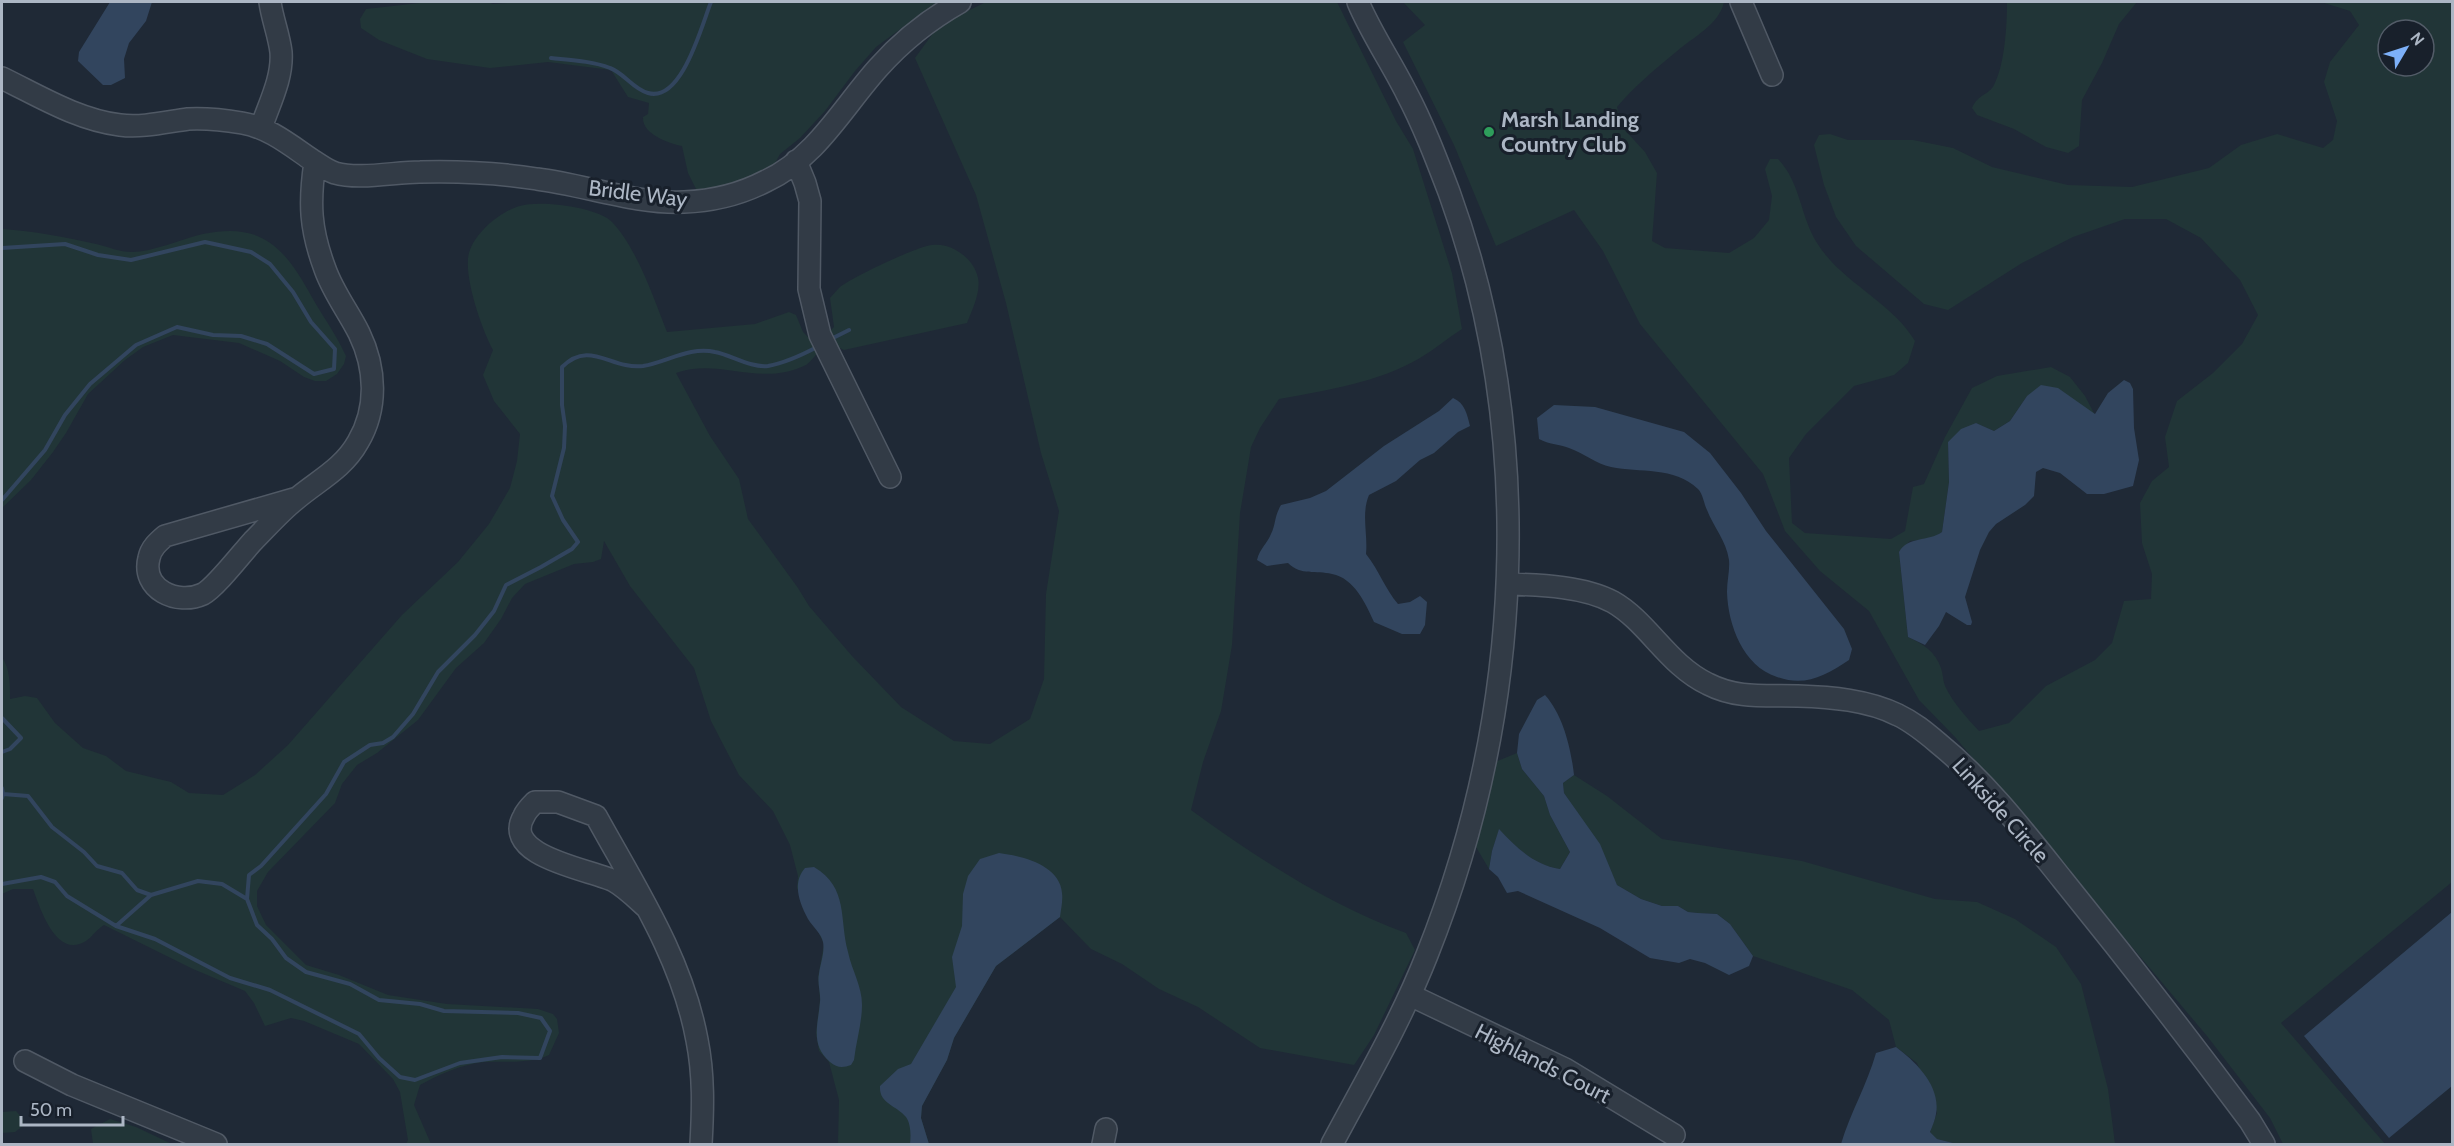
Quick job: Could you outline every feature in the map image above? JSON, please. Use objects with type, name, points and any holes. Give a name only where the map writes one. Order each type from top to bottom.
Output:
[{"type":"street","points":[[2,78],[68,110],[100,122],[137,126],[207,119],[243,123],[261,128],[279,75],[281,62],[270,2]]},
{"type":"street","name":"Bridle Way","points":[[261,128],[334,173],[348,175],[418,172],[495,175],[537,179],[657,201],[709,200],[746,190],[770,180],[796,161],[833,125],[878,68],[900,46],[924,26],[960,2]]},
{"type":"street","points":[[1332,1144],[1410,995],[1449,897],[1476,805],[1489,746],[1502,663],[1508,584],[1508,529],[1501,416],[1482,306],[1449,194],[1425,133],[1407,92],[1358,2]]},
{"type":"street","points":[[1741,2],[1772,75]]},
{"type":"street","points":[[796,161],[810,201],[809,290],[820,334],[890,477]]},
{"type":"street","points":[[297,498],[165,536],[154,546],[149,558],[153,581],[164,594],[174,599],[205,593],[274,519],[297,498],[325,479],[351,453],[367,422],[373,394],[372,374],[359,333],[334,292],[315,234],[310,198],[315,162]]},
{"type":"street","name":"Linkside Circle","points":[[1508,584],[1552,586],[1599,596],[1613,602],[1624,610],[1679,666],[1706,684],[1721,690],[1744,696],[1800,696],[1867,704],[1884,708],[1916,725],[1964,766],[2005,808],[2149,987],[2247,1117],[2264,1144]]},
{"type":"street","points":[[646,907],[614,881],[563,865],[532,850],[521,834],[522,818],[535,802],[558,802],[596,816],[646,907],[680,980],[698,1040],[703,1107],[701,1144]]},
{"type":"street","name":"Highlands Court","points":[[1410,995],[1565,1069],[1674,1135]]},
{"type":"street","points":[[26,1060],[72,1085],[216,1144]]},
{"type":"green space","points":[[429,2],[487,2],[493,4],[518,2],[937,2],[876,47],[825,111],[800,138],[780,154],[772,169],[715,192],[696,189],[688,173],[682,146],[670,143],[651,133],[643,117],[648,114],[649,103],[628,97],[611,70],[548,62],[490,68],[427,59],[379,40],[361,28],[360,19],[366,9]]},
{"type":"green space","points":[[986,2],[1337,2],[1396,121],[1413,149],[1452,273],[1462,329],[1420,358],[1387,373],[1314,393],[1279,399],[1260,428],[1251,447],[1240,513],[1232,645],[1221,711],[1203,762],[1191,810],[1294,879],[1349,909],[1406,933],[1415,950],[1374,1035],[1354,1065],[1260,1048],[1198,1007],[1159,989],[1122,964],[1091,949],[1060,917],[996,966],[954,1038],[947,1060],[922,1106],[921,1118],[929,1144],[838,1144],[839,1100],[829,1062],[819,1051],[816,1033],[820,1000],[818,977],[824,944],[809,919],[797,888],[798,876],[790,845],[773,811],[739,775],[711,721],[694,668],[630,586],[604,541],[601,559],[574,564],[525,584],[512,598],[484,643],[456,668],[418,720],[377,753],[357,765],[342,784],[335,803],[268,872],[257,891],[257,906],[266,925],[306,965],[339,975],[388,995],[447,1004],[538,1009],[553,1014],[557,1019],[559,1033],[549,1055],[526,1061],[485,1062],[468,1065],[443,1073],[420,1085],[414,1105],[431,1144],[406,1144],[408,1140],[400,1092],[393,1079],[359,1044],[304,1021],[291,1018],[265,1026],[254,1003],[245,991],[193,969],[104,925],[86,941],[75,945],[66,944],[58,938],[45,919],[33,889],[13,889],[2,894],[2,657],[10,682],[10,699],[25,696],[37,698],[55,723],[83,748],[106,756],[126,771],[171,782],[189,793],[223,795],[255,775],[288,745],[402,615],[458,562],[489,524],[510,488],[517,461],[520,434],[494,401],[483,375],[493,350],[470,286],[468,260],[473,243],[490,223],[505,212],[529,204],[554,204],[582,209],[594,212],[612,222],[637,260],[667,332],[755,324],[789,312],[796,315],[803,332],[811,340],[825,336],[834,327],[830,298],[839,288],[856,277],[899,256],[932,245],[947,246],[967,258],[976,271],[979,283],[976,301],[967,323],[844,350],[838,347],[822,348],[806,365],[772,374],[708,368],[676,373],[710,436],[739,479],[748,519],[809,606],[852,656],[901,707],[954,741],[990,744],[1030,719],[1044,679],[1046,594],[1059,511],[1041,453],[1006,303],[976,195],[915,58],[939,25]]},
{"type":"green space","points":[[1403,2],[1724,2],[1711,24],[1630,92],[1617,107],[1623,128],[1645,152],[1657,173],[1652,241],[1665,248],[1729,253],[1754,238],[1769,220],[1772,196],[1765,169],[1770,159],[1778,159],[1786,168],[1796,189],[1811,233],[1827,257],[1839,270],[1893,314],[1915,341],[1908,363],[1894,375],[1854,386],[1806,434],[1789,458],[1792,523],[1805,533],[1891,539],[1905,531],[1913,487],[1924,484],[1945,437],[1972,388],[1997,376],[2051,367],[2070,377],[2085,396],[2095,415],[2083,408],[2027,396],[2010,421],[1994,431],[1976,423],[1948,442],[1949,482],[1942,532],[1932,539],[1910,541],[1899,552],[1908,637],[1932,653],[1941,668],[1948,692],[1979,731],[2009,723],[2046,686],[2095,660],[2112,643],[2124,601],[2151,599],[2152,574],[2142,543],[2140,503],[2152,481],[2169,467],[2165,437],[2177,401],[2213,373],[2242,344],[2258,315],[2240,280],[2201,238],[2166,219],[2125,219],[2073,237],[2022,263],[1948,310],[1924,304],[1856,246],[1836,217],[1824,185],[1814,145],[1819,135],[1830,134],[1848,140],[1913,140],[1953,148],[1992,167],[2068,185],[2132,187],[2209,168],[2241,145],[2277,134],[2323,148],[2333,140],[2337,121],[2324,82],[2330,62],[2359,25],[2350,11],[2321,2],[2452,2],[2452,882],[2281,1023],[2385,1144],[2283,1144],[2270,1118],[2207,1036],[1955,737],[1919,700],[1869,611],[1820,571],[1785,531],[1763,474],[1640,324],[1603,251],[1574,210],[1496,246],[1454,145],[1403,42],[1425,25]]},
{"type":"green space","points":[[2007,2],[2137,2],[2119,24],[2082,100],[2079,146],[2068,153],[2046,147],[2014,129],[1977,115],[1972,108],[1977,100],[1992,88],[1998,76],[2005,44]]},
{"type":"green space","points":[[2,229],[49,235],[132,252],[158,248],[203,234],[224,231],[257,236],[271,243],[293,266],[341,346],[346,356],[344,364],[337,374],[326,381],[315,381],[304,377],[280,361],[239,343],[173,335],[143,347],[125,360],[88,394],[53,452],[31,480],[2,508]]},
{"type":"green space","points":[[1517,753],[1522,769],[1544,796],[1550,815],[1570,852],[1560,869],[1534,860],[1499,830],[1489,869],[1476,847],[1495,762]]},
{"type":"green space","points":[[1574,775],[1607,796],[1662,839],[1802,861],[1935,899],[1977,902],[2015,919],[2056,947],[2081,984],[2108,1089],[2115,1144],[1957,1144],[1936,1139],[1930,1132],[1937,1113],[1917,1063],[1896,1047],[1889,1020],[1852,990],[1753,956],[1730,924],[1717,914],[1688,912],[1678,906],[1662,906],[1641,899],[1617,885],[1585,824],[1564,793],[1563,783]]},
{"type":"green space","points":[[16,1111],[23,1119],[23,1126],[15,1132],[2,1133],[2,1112]]},
{"type":"green space","points":[[110,1119],[136,1127],[172,1144],[93,1144],[91,1129]]},
{"type":"water","points":[[110,2],[152,2],[146,21],[129,43],[124,59],[125,78],[111,85],[103,85],[78,61],[79,52]]},
{"type":"water","points":[[2124,380],[2130,383],[2133,389],[2134,428],[2139,460],[2133,486],[2104,494],[2087,494],[2060,473],[2043,468],[2036,472],[2034,496],[2025,505],[1996,524],[1980,550],[1965,597],[1971,625],[1967,625],[1946,612],[1925,645],[1908,637],[1899,552],[1913,541],[1942,532],[1949,482],[1948,442],[1961,429],[1976,423],[1994,431],[2010,421],[2027,396],[2041,385],[2058,388],[2095,414],[2108,393]]},
{"type":"water","points":[[1453,398],[1463,406],[1470,426],[1458,432],[1434,453],[1420,460],[1396,481],[1369,495],[1365,509],[1366,554],[1389,592],[1398,604],[1410,602],[1420,596],[1427,602],[1425,625],[1420,634],[1402,634],[1374,622],[1353,586],[1340,576],[1298,570],[1288,563],[1267,566],[1257,560],[1268,541],[1281,505],[1310,498],[1326,491],[1384,446],[1439,411]]},
{"type":"water","points":[[1554,405],[1595,407],[1684,432],[1710,453],[1741,493],[1766,531],[1844,629],[1852,649],[1849,660],[1823,675],[1797,681],[1777,677],[1765,672],[1755,664],[1740,643],[1730,618],[1727,553],[1700,491],[1678,477],[1606,466],[1574,450],[1539,439],[1537,418]]},
{"type":"water","points":[[1545,695],[1557,712],[1571,754],[1574,775],[1563,783],[1564,793],[1600,844],[1617,885],[1641,899],[1662,906],[1678,906],[1688,912],[1717,914],[1730,924],[1753,956],[1749,966],[1729,975],[1705,963],[1690,959],[1679,963],[1650,958],[1600,928],[1518,891],[1507,893],[1498,877],[1489,869],[1499,829],[1526,855],[1551,867],[1560,869],[1570,852],[1550,815],[1544,796],[1522,769],[1517,753],[1519,734],[1537,700]]},
{"type":"water","points":[[999,853],[1029,860],[1055,875],[1062,893],[1060,917],[996,966],[954,1038],[947,1060],[922,1106],[921,1118],[929,1144],[910,1144],[908,1120],[885,1101],[880,1092],[880,1086],[898,1069],[911,1064],[956,987],[952,957],[962,926],[963,894],[968,876],[980,859]]},
{"type":"water","points":[[814,867],[833,884],[838,894],[845,940],[862,998],[854,1060],[851,1065],[845,1067],[830,1062],[820,1049],[818,1042],[819,977],[823,942],[808,919],[798,893],[801,874],[805,868]]},
{"type":"water","points":[[2452,912],[2452,1086],[2389,1138],[2304,1036]]},
{"type":"water","points":[[1896,1047],[1919,1067],[1935,1094],[1936,1114],[1930,1132],[1937,1139],[1957,1144],[1841,1144],[1876,1053]]},
{"type":"waterway","points":[[551,58],[603,66],[620,73],[643,91],[660,93],[671,86],[689,60],[711,2]]},
{"type":"waterway","points":[[2,248],[65,244],[98,255],[131,260],[205,242],[251,252],[270,264],[293,292],[311,322],[335,349],[334,369],[314,374],[267,344],[241,336],[213,335],[177,327],[136,345],[90,384],[65,415],[45,450],[2,500]]},
{"type":"waterway","points":[[831,339],[849,330]]},
{"type":"waterway","points":[[2,884],[41,877],[55,882],[67,896],[116,926],[155,939],[230,978],[270,990],[359,1034],[379,1058],[400,1077],[415,1080],[460,1063],[502,1057],[540,1058],[550,1031],[541,1018],[518,1013],[444,1011],[420,1004],[379,1000],[350,984],[306,972],[286,958],[272,939],[257,925],[247,899],[249,875],[261,866],[326,794],[344,762],[370,745],[383,743],[393,737],[413,714],[438,672],[475,635],[494,611],[506,585],[572,549],[578,542],[563,520],[552,496],[564,448],[562,367],[572,359],[582,356],[591,355],[621,364],[643,366],[697,351],[721,354],[755,365],[768,366],[801,355],[819,346]]},
{"type":"waterway","points":[[2,718],[21,738],[10,749],[2,752]]},
{"type":"waterway","points":[[2,788],[3,794]]},
{"type":"waterway","points":[[2,798],[3,794],[28,796],[52,827],[84,852],[97,866],[122,873],[137,890],[151,895],[198,881],[222,884],[247,899]]},
{"type":"waterway","points":[[116,926],[151,895]]},
{"type":"place","name":"Marsh Landing Country Club","points":[[1489,132]]}]
